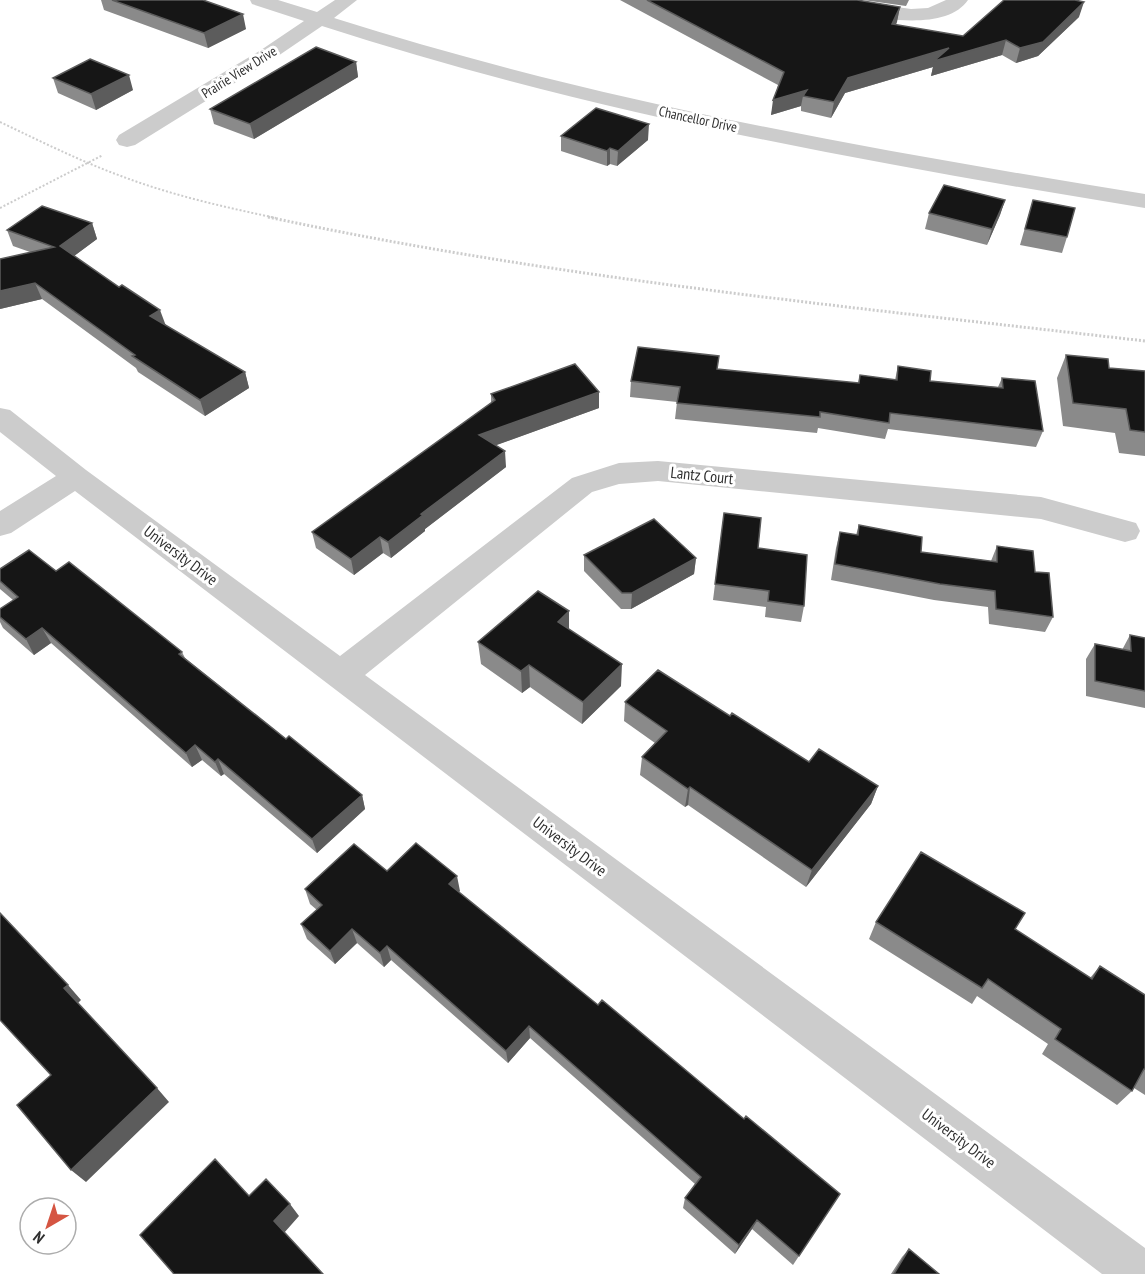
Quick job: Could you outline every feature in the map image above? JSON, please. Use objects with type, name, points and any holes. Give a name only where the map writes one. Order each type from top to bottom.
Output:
[{"type":"street","name":"Chancellor Drive","points":[[259,0],[319,20],[517,76],[760,132],[918,164],[1145,201]]},
{"type":"street","name":"Prairie View Drive","points":[[127,140],[348,0]]},
{"type":"street","points":[[820,0],[917,15],[947,9],[959,0]]},
{"type":"street","name":"University Drive","points":[[0,417],[76,477],[1141,1274]]},
{"type":"street","name":"Lantz Court","points":[[342,674],[582,486],[604,475],[629,470],[1041,508],[1125,531]]},
{"type":"street","points":[[0,525],[76,477]]},
{"type":"path","points":[[0,122],[141,183],[200,200],[325,228],[484,258],[631,280],[1145,341]]},
{"type":"path","points":[[0,208],[90,162],[127,140]]},
{"type":"building","points":[[112,0],[203,0],[243,14],[204,33]]},
{"type":"building","points":[[647,0],[857,0],[900,7],[892,24],[963,36],[1004,0],[1084,2],[1043,42],[1020,48],[1006,40],[934,61],[949,48],[848,78],[834,102],[803,96],[807,90],[773,100],[784,72]]},
{"type":"building","points":[[316,47],[356,62],[250,124],[210,109]]},
{"type":"building","points":[[90,59],[129,75],[91,94],[53,78]]},
{"type":"building","points":[[596,108],[649,124],[618,151],[610,148],[607,151],[561,136]]},
{"type":"building","points":[[944,185],[1005,200],[992,229],[929,213]]},
{"type":"building","points":[[1033,200],[1075,208],[1067,237],[1025,229]]},
{"type":"building","points":[[42,206],[92,223],[60,246],[119,287],[122,285],[160,310],[150,316],[245,372],[200,400],[132,356],[135,355],[35,283],[0,291],[0,259],[54,247],[7,230]]},
{"type":"building","points":[[638,347],[719,356],[717,369],[859,383],[860,375],[897,380],[898,366],[931,371],[930,381],[1003,388],[1002,378],[1035,381],[1043,431],[890,413],[889,423],[820,412],[820,417],[677,403],[680,387],[631,381]]},
{"type":"building","points":[[1066,355],[1108,359],[1109,368],[1145,371],[1145,432],[1130,430],[1126,409],[1073,403]]},
{"type":"building","points":[[575,364],[599,392],[479,435],[505,451],[421,514],[423,515],[388,542],[380,537],[351,559],[312,532],[495,400],[491,394]]},
{"type":"building","points":[[724,513],[761,518],[758,548],[807,555],[804,606],[768,601],[769,591],[715,584]]},
{"type":"building","points":[[654,519],[696,558],[632,593],[622,593],[584,555]]},
{"type":"building","points":[[859,525],[922,537],[921,552],[997,562],[997,546],[1033,551],[1035,572],[1049,573],[1053,617],[996,609],[995,591],[940,584],[835,564],[840,532],[858,535]]},
{"type":"building","points":[[29,550],[56,571],[69,562],[182,652],[179,654],[286,739],[289,736],[362,795],[312,839],[218,759],[215,762],[195,745],[186,753],[42,628],[26,639],[0,617],[0,609],[18,597],[0,581],[0,569]]},
{"type":"building","points":[[538,591],[569,611],[558,622],[622,664],[583,702],[529,665],[521,671],[478,642]]},
{"type":"building","points":[[1130,635],[1145,638],[1145,691],[1095,681],[1095,644],[1131,651]]},
{"type":"building","points":[[658,670],[730,716],[732,713],[809,762],[819,749],[878,786],[812,870],[642,757],[667,731],[625,702]]},
{"type":"building","points":[[416,843],[457,876],[449,884],[598,1005],[602,1000],[744,1119],[746,1116],[840,1194],[799,1256],[757,1220],[739,1245],[685,1198],[701,1177],[529,1026],[506,1051],[387,946],[380,953],[352,929],[330,951],[301,924],[322,905],[305,889],[354,844],[387,871]]},
{"type":"building","points":[[921,852],[1025,913],[1015,929],[1092,979],[1100,966],[1145,995],[1145,1069],[1132,1091],[1055,1039],[1061,1029],[988,979],[982,988],[876,922]]},
{"type":"building","points":[[0,913],[68,985],[64,988],[157,1088],[71,1170],[17,1105],[51,1075],[0,1020]]},
{"type":"building","points":[[215,1159],[249,1196],[266,1179],[290,1204],[274,1221],[323,1274],[174,1274],[140,1235]]},
{"type":"building","points":[[909,1249],[939,1274],[894,1274]]}]
